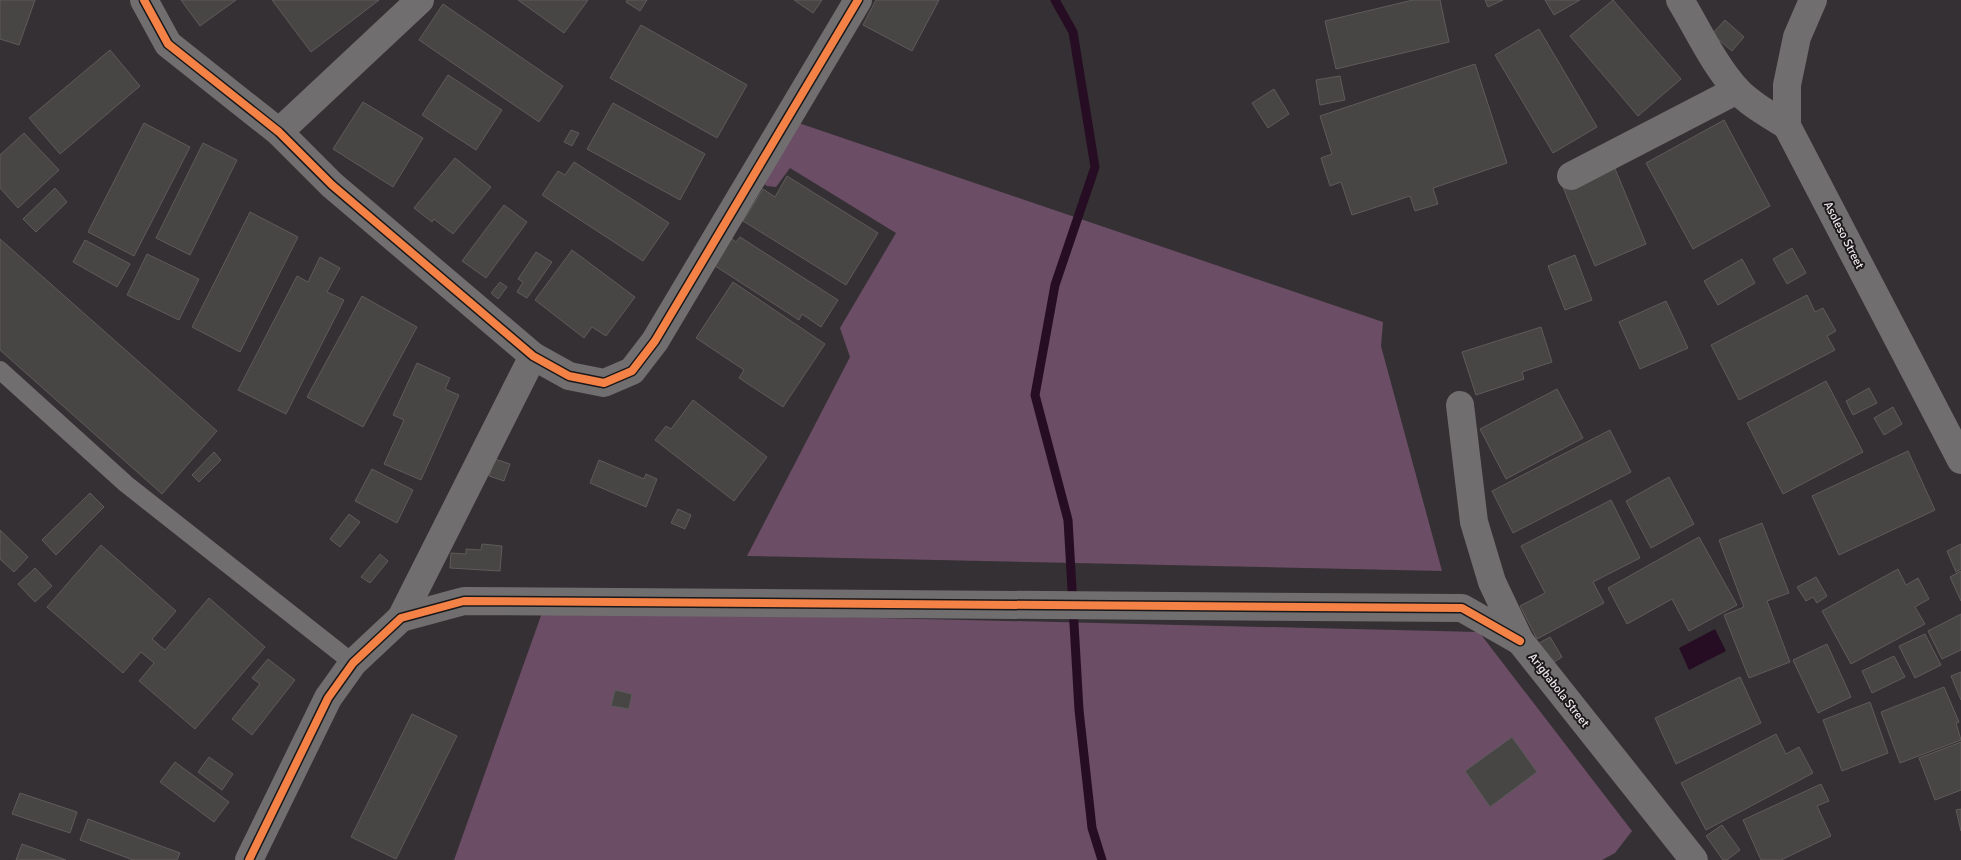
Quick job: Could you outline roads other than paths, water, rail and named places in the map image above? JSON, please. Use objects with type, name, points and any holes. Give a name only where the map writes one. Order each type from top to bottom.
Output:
[{"type":"street","points":[[144,0],[168,44],[279,132],[332,185],[533,356],[569,376],[604,383],[632,371],[655,342],[858,0]]},
{"type":"street","points":[[279,132],[420,0]]},
{"type":"street","points":[[1680,0],[1718,63],[1737,90],[1761,110],[1788,126]]},
{"type":"street","name":"Asoleso Street","points":[[1813,0],[1797,37],[1787,85],[1788,126],[1961,460]]},
{"type":"street","points":[[1571,176],[1737,90]]},
{"type":"street","points":[[249,860],[328,698],[353,663],[401,618],[533,356]]},
{"type":"street","name":"Arigbabola Street","points":[[1460,405],[1474,522],[1492,582],[1520,640],[1694,860]]},
{"type":"street","points":[[401,618],[464,601],[1462,608],[1520,640]]},
{"type":"lane","points":[[0,370],[126,484],[353,663]]},
{"type":"waterway","points":[[1055,0],[1073,32],[1095,167],[1055,285],[1035,395],[1068,520],[1079,710],[1092,828],[1102,860]]}]
